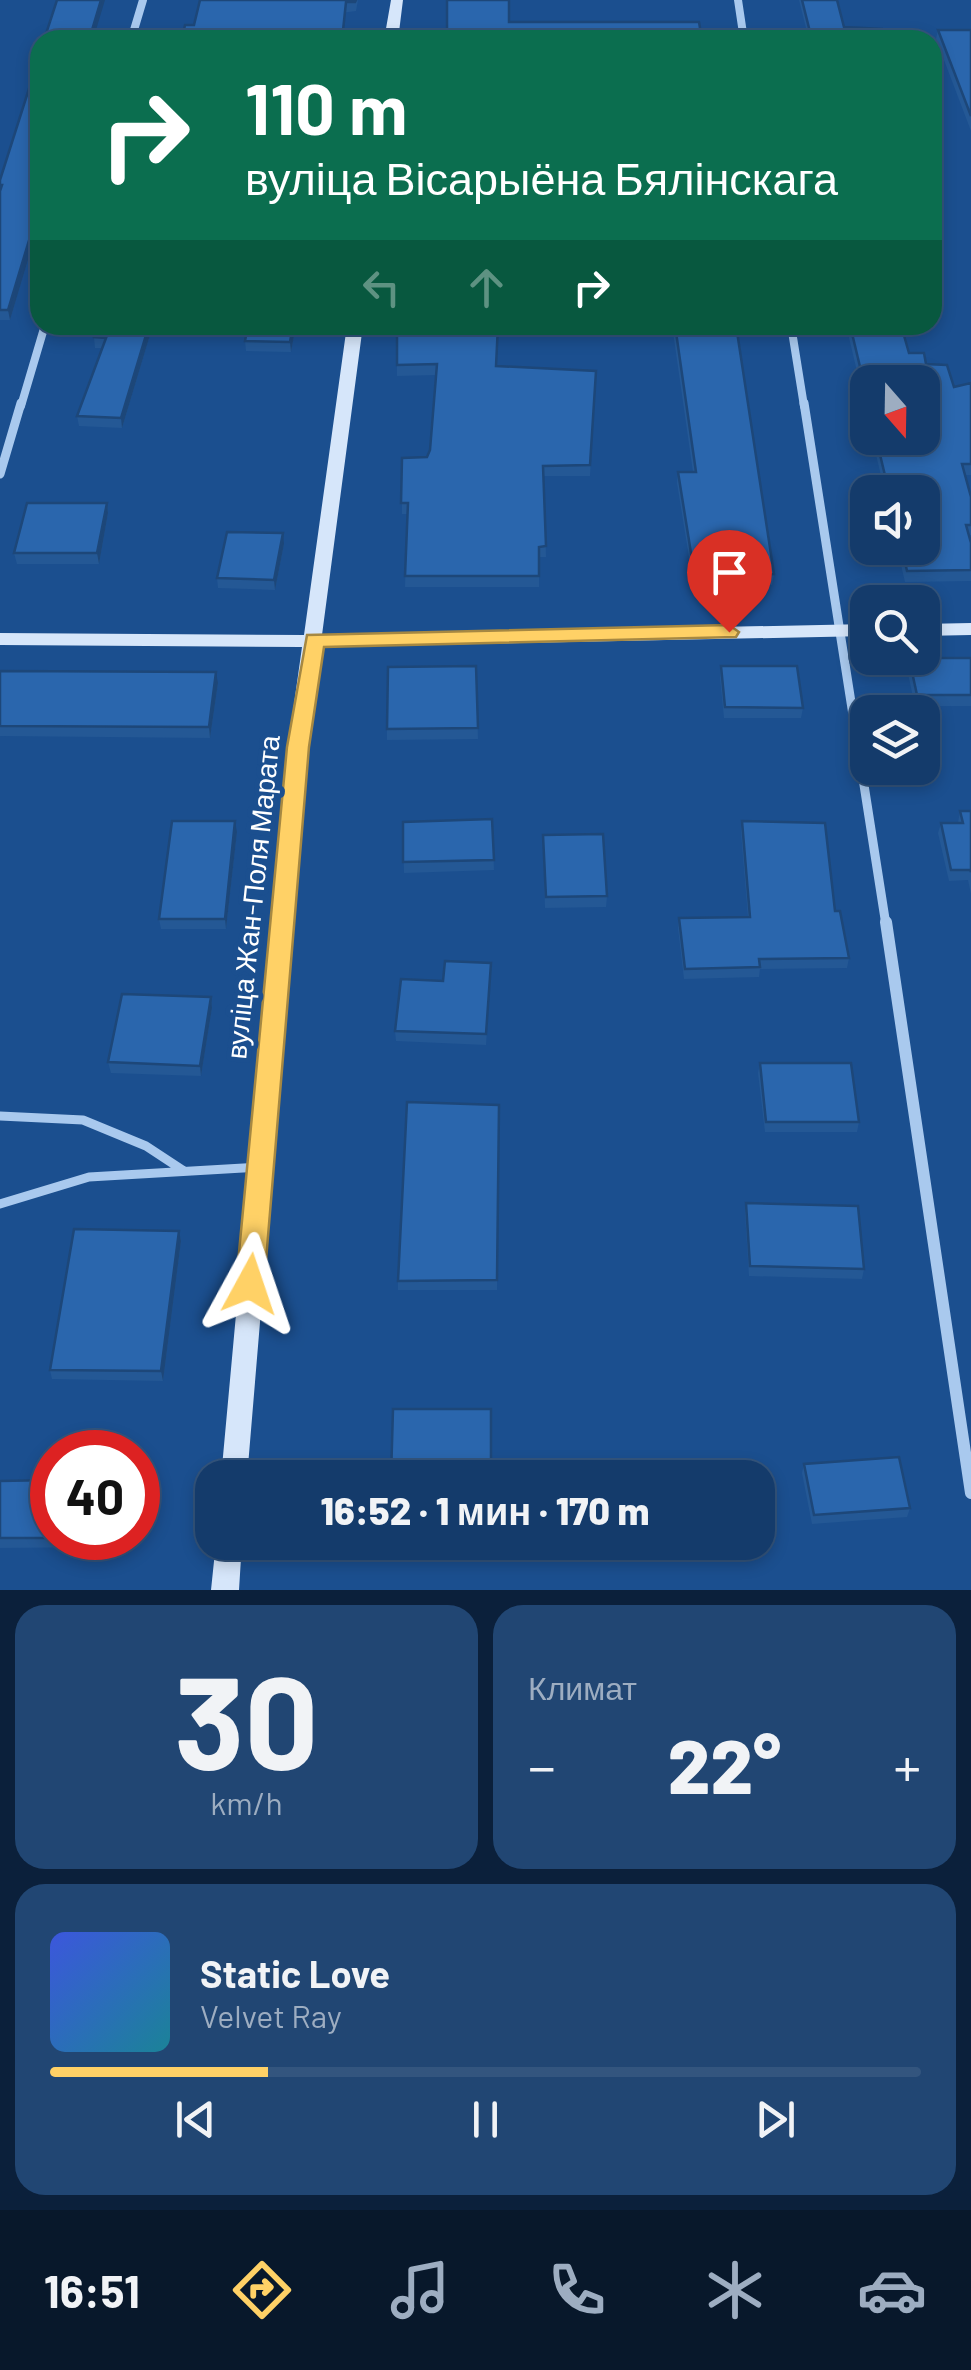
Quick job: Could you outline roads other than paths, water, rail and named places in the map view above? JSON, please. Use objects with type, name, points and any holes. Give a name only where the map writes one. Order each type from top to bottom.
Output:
[{"type":"street","points":[[134,30],[144,0]]},
{"type":"street","points":[[393,30],[396,0]]},
{"type":"street","points":[[738,0],[742,30]]},
{"type":"street","points":[[0,474],[42,335]]},
{"type":"street","name":"вуліца Жан-Поля Марата","points":[[235,1460],[298,747],[354,335]]},
{"type":"street","points":[[793,335],[842,630],[971,1493]]},
{"type":"street","points":[[0,639],[314,640],[850,630]]},
{"type":"street","points":[[940,630],[971,630]]},
{"type":"street","points":[[225,1590],[228,1560]]},
{"type":"lane","points":[[0,1116],[82,1120],[146,1146],[184,1170]]},
{"type":"lane","points":[[0,1204],[89,1178],[259,1167]]}]
